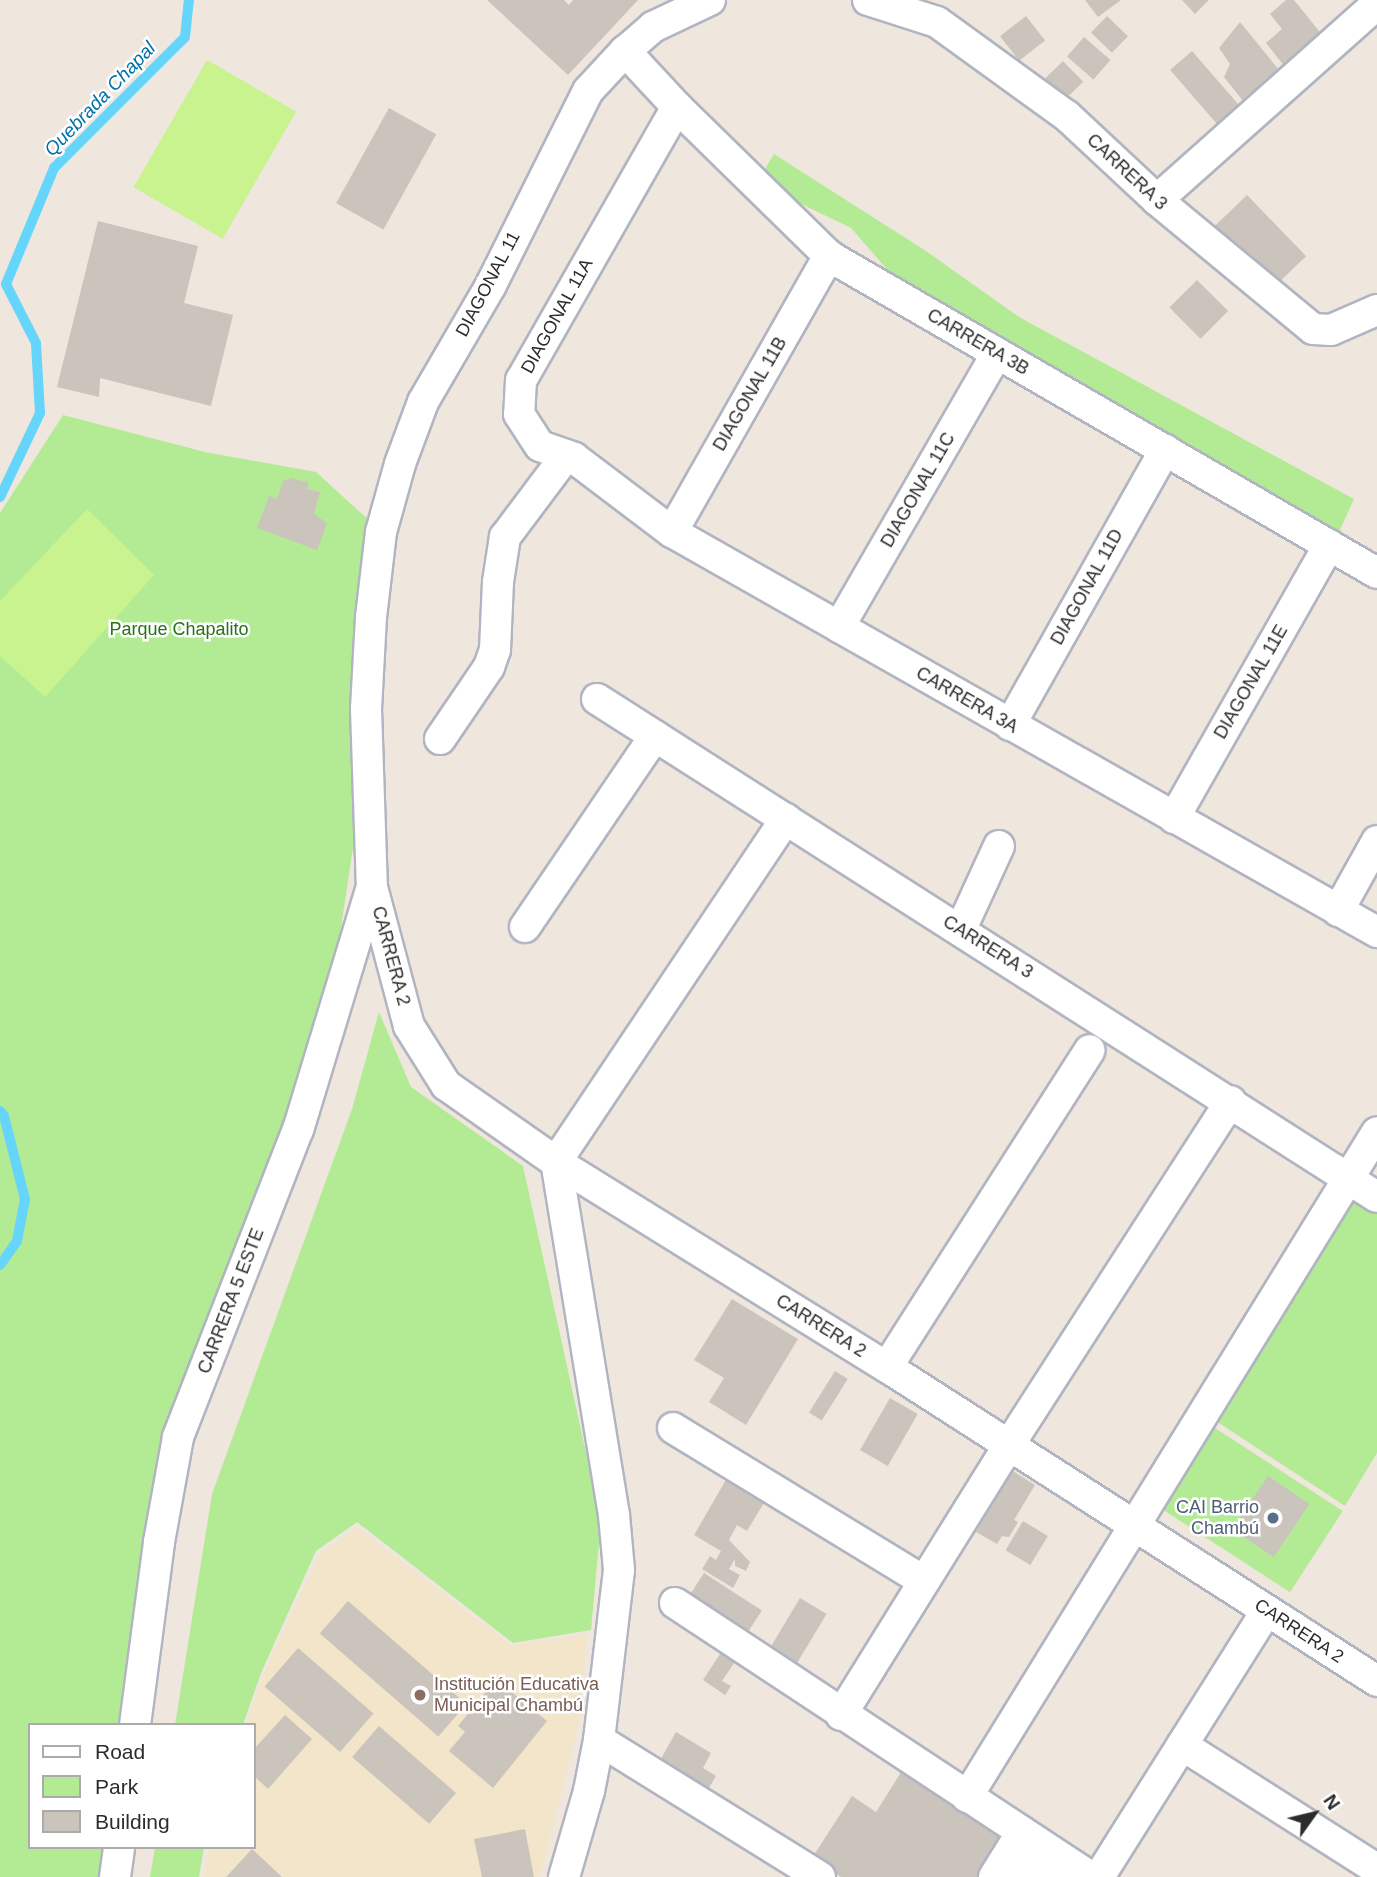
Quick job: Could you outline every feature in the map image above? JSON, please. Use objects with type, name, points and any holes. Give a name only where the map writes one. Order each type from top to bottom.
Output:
[{"type":"street","name":"DIAGONAL 11","points":[[372,887],[366,709],[371,617],[381,532],[400,464],[423,402],[491,285],[588,91],[625,51],[653,27],[710,0]]},
{"type":"street","name":"CARRERA 3","points":[[869,0],[942,11],[1067,116],[1157,200],[1313,329],[1331,330],[1377,310]]},
{"type":"street","points":[[1157,200],[1377,4]]},
{"type":"street","name":"CARRERA 3B","points":[[625,51],[677,107],[829,256],[1377,573]]},
{"type":"street","name":"DIAGONAL 11A","points":[[565,457],[540,446],[519,414],[521,380],[677,107]]},
{"type":"street","name":"DIAGONAL 11B","points":[[672,532],[829,256]]},
{"type":"street","name":"DIAGONAL 11C","points":[[838,627],[997,353]]},
{"type":"street","name":"DIAGONAL 11D","points":[[1010,725],[1165,450]]},
{"type":"street","points":[[440,739],[489,667],[495,650],[498,582],[505,537],[565,457]]},
{"type":"street","name":"CARRERA 3A","points":[[565,457],[574,458],[672,532],[1377,932]]},
{"type":"street","name":"DIAGONAL 11E","points":[[1174,818],[1329,545]]},
{"type":"street","name":"CARRERA 3","points":[[597,699],[1231,1101],[1377,1197]]},
{"type":"street","points":[[524,927],[655,736]]},
{"type":"street","points":[[564,1877],[589,1791],[599,1740],[619,1570],[614,1515],[556,1162],[786,819]]},
{"type":"street","points":[[1338,911],[1377,841]]},
{"type":"street","points":[[966,918],[999,846]]},
{"type":"street","name":"CARRERA 2","points":[[372,887],[409,1026],[446,1085],[556,1162],[887,1367],[1377,1681]]},
{"type":"street","name":"CARRERA 5 ESTE","points":[[135,1723],[159,1542],[178,1437],[298,1130],[372,887]]},
{"type":"street","points":[[887,1367],[1090,1050]]},
{"type":"street","points":[[841,1715],[1009,1445],[1231,1101]]},
{"type":"street","points":[[967,1797],[1377,1132]]},
{"type":"street","points":[[673,1428],[925,1581]]},
{"type":"street","points":[[675,1604],[1090,1877]]},
{"type":"street","points":[[1099,1877],[1267,1610]]},
{"type":"street","points":[[599,1740],[814,1875]]},
{"type":"street","points":[[1182,1745],[1377,1869]]},
{"type":"street","points":[[993,1877],[1022,1832]]},
{"type":"street","points":[[115,1877],[119,1849]]},
{"type":"street","points":[[1017,1877],[1027,1861],[1052,1877]]},
{"type":"shaded area","name":"Institución Educativa Municipal Chambú","points":[[357,1528],[512,1646],[587,1634],[581,1715],[540,1877],[204,1877],[209,1849],[256,1849],[256,1723],[247,1723],[263,1675],[319,1555]]},
{"type":"green space","points":[[207,60],[296,111],[223,239],[134,187]]},
{"type":"green space","points":[[774,154],[926,251],[1019,317],[1354,499],[1338,534],[891,274],[851,228],[791,199],[765,169]]},
{"type":"green space","name":"Parque Chapalito","points":[[63,415],[205,452],[316,472],[373,524],[356,828],[335,967],[156,1527],[127,1723],[28,1723],[28,1849],[108,1849],[104,1877],[0,1877],[0,513]]},
{"type":"green space","points":[[87,509],[154,575],[45,697],[0,656],[0,601]]},
{"type":"green space","points":[[379,1012],[411,1087],[523,1166],[601,1521],[591,1630],[513,1643],[357,1522],[316,1551],[261,1673],[244,1723],[175,1723],[212,1494],[352,1109]]},
{"type":"green space","points":[[1350,1198],[1377,1214],[1377,1453],[1345,1506],[1216,1421]]},
{"type":"green space","points":[[1212,1426],[1343,1511],[1290,1592],[1159,1507]]},
{"type":"green space","points":[[155,1849],[204,1849],[199,1877],[150,1877]]},
{"type":"building","points":[[487,0],[564,0],[569,5],[573,0],[638,0],[568,75]]},
{"type":"building","points":[[1085,0],[1121,0],[1098,17]]},
{"type":"building","points":[[1182,0],[1209,0],[1195,14]]},
{"type":"building","points":[[1286,0],[1294,0],[1327,41],[1289,72],[1266,43],[1282,29],[1270,14]]},
{"type":"building","points":[[1026,16],[1045,40],[1019,61],[1000,36]]},
{"type":"building","points":[[1107,16],[1128,36],[1112,53],[1091,33]]},
{"type":"building","points":[[1240,22],[1288,81],[1251,111],[1224,77],[1230,64],[1219,48]]},
{"type":"building","points":[[1084,37],[1110,60],[1093,80],[1067,57]]},
{"type":"building","points":[[1192,51],[1247,114],[1225,133],[1170,70]]},
{"type":"building","points":[[1063,61],[1083,82],[1062,102],[1042,81]]},
{"type":"building","points":[[389,108],[436,134],[383,230],[336,203]]},
{"type":"building","points":[[1247,195],[1306,256],[1272,289],[1212,228]]},
{"type":"building","points":[[98,221],[198,246],[184,303],[233,315],[211,406],[100,378],[99,397],[57,387]]},
{"type":"building","points":[[1197,280],[1228,311],[1201,339],[1169,308]]},
{"type":"building","points":[[292,478],[309,483],[307,489],[320,492],[314,513],[327,524],[317,550],[257,528],[269,496],[277,499],[283,481]]},
{"type":"building","points":[[732,1299],[798,1339],[746,1425],[709,1402],[724,1378],[694,1360]]},
{"type":"building","points":[[835,1371],[848,1379],[822,1421],[809,1413]]},
{"type":"building","points":[[890,1398],[918,1414],[888,1466],[860,1450]]},
{"type":"building","points":[[1013,1471],[1035,1485],[1014,1520],[1018,1522],[1009,1537],[1002,1536],[997,1544],[976,1532]]},
{"type":"building","name":"CAI Barrio Chambú","points":[[1268,1476],[1309,1504],[1274,1557],[1232,1529]]},
{"type":"building","points":[[727,1478],[765,1501],[747,1531],[737,1525],[729,1540],[750,1562],[746,1571],[735,1566],[735,1559],[729,1569],[740,1575],[733,1588],[702,1569],[710,1556],[716,1560],[721,1551],[694,1535]]},
{"type":"building","points":[[1023,1521],[1048,1536],[1030,1565],[1005,1550]]},
{"type":"building","points":[[704,1573],[762,1611],[744,1638],[686,1601]]},
{"type":"building","points":[[800,1598],[827,1614],[795,1667],[768,1651]]},
{"type":"building","points":[[348,1601],[466,1704],[438,1736],[320,1633]]},
{"type":"building","points":[[298,1648],[373,1714],[340,1752],[265,1686]]},
{"type":"building","points":[[724,1648],[738,1657],[722,1681],[731,1686],[725,1695],[703,1680]]},
{"type":"building","points":[[496,1679],[547,1721],[493,1788],[449,1751],[465,1732],[458,1726]]},
{"type":"building","points":[[285,1715],[312,1739],[268,1789],[256,1778],[256,1747]]},
{"type":"building","points":[[379,1726],[456,1793],[429,1824],[352,1757]]},
{"type":"building","points":[[676,1732],[711,1753],[703,1768],[716,1776],[707,1791],[659,1762]]},
{"type":"building","points":[[905,1766],[1009,1830],[980,1877],[841,1877],[812,1858],[852,1796],[876,1812]]},
{"type":"building","points":[[525,1829],[534,1877],[482,1877],[474,1839]]},
{"type":"building","points":[[252,1849],[282,1877],[226,1877]]},
{"type":"waterway","name":"Quebrada Chapal","points":[[0,497],[40,413],[36,343],[6,284],[54,168],[185,37],[189,0]]},
{"type":"waterway","points":[[0,1111],[4,1116],[25,1199],[17,1241],[0,1265]]},
{"type":"place","name":"CAI Barrio Chambú","points":[[1273,1518]]},
{"type":"place","name":"Institución Educativa Municipal Chambú","points":[[420,1695]]}]
